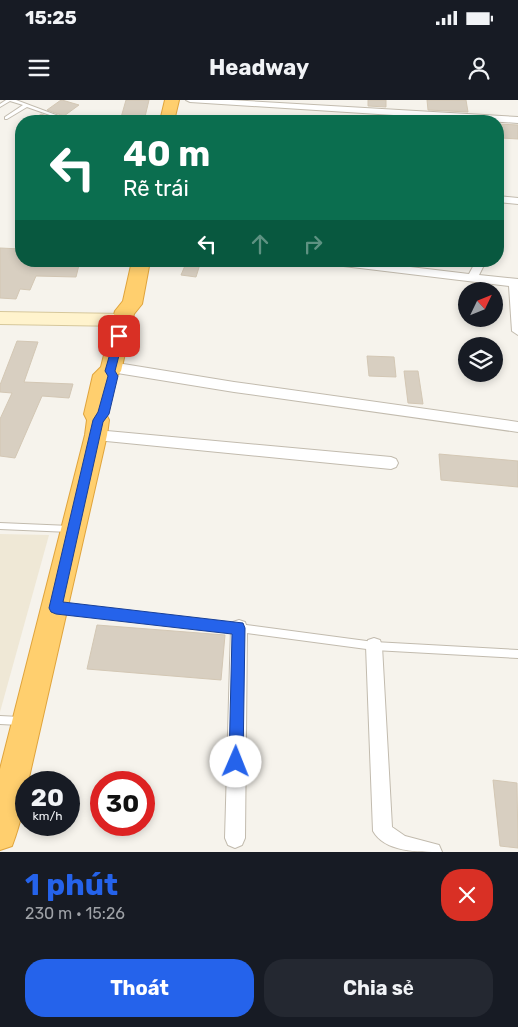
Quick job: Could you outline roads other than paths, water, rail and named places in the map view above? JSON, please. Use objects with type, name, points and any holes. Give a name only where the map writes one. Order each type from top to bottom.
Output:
[{"type":"highway","points":[[168,115],[172,100]]},
{"type":"highway","points":[[124,316],[120,304],[127,267]]},
{"type":"highway","points":[[0,834],[13,721],[56,608],[97,427],[103,414],[113,376],[110,369],[124,316],[132,304],[140,267]]},
{"type":"street","points":[[190,100],[338,109],[392,115]]},
{"type":"street","points":[[338,109],[338,115]]},
{"type":"street","points":[[504,120],[518,120]]},
{"type":"street","points":[[504,198],[518,201]]},
{"type":"street","points":[[378,267],[516,283],[518,331]]},
{"type":"street","points":[[472,278],[478,267]]},
{"type":"street","points":[[0,318],[124,316]]},
{"type":"street","points":[[110,369],[518,427]]},
{"type":"street","points":[[97,427],[391,463]]},
{"type":"street","points":[[234,838],[239,628]]},
{"type":"street","points":[[374,646],[383,831],[391,840],[405,846],[432,852]]},
{"type":"lane","points":[[0,106],[10,100],[53,115]]},
{"type":"lane","points":[[6,118],[27,106]]},
{"type":"lane","points":[[0,526],[74,529]]},
{"type":"lane","points":[[56,608],[239,628],[374,646],[518,654]]}]
